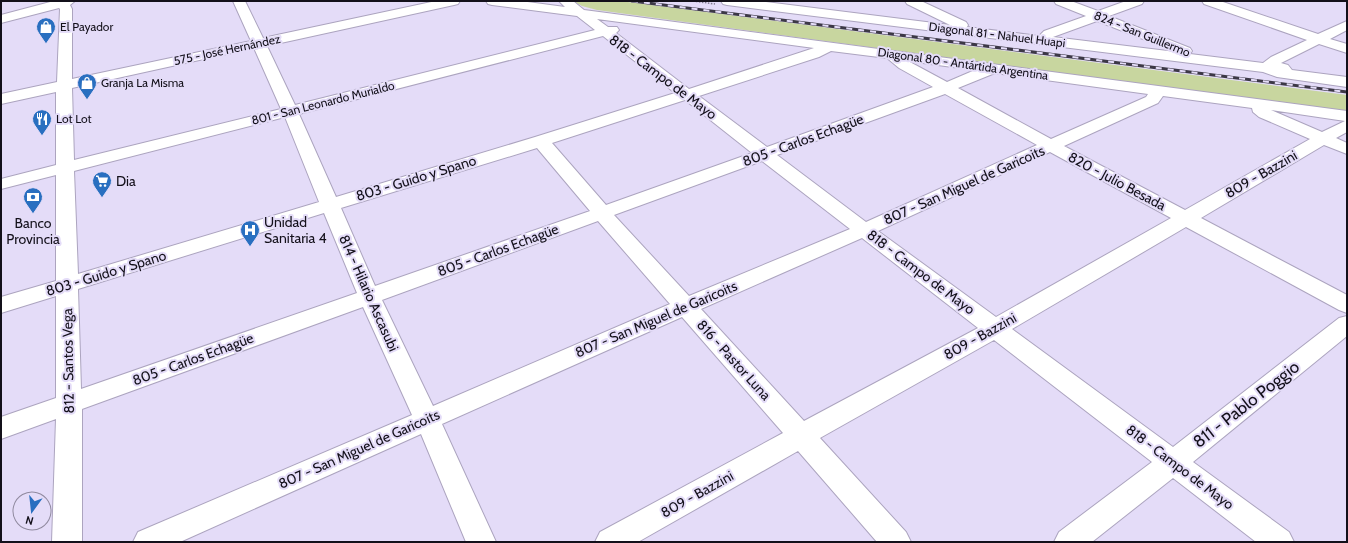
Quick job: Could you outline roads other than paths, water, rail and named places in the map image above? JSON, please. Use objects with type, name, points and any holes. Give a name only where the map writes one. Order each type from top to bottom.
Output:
[{"type":"street","name":"814 - Hilario Ascasubi","points":[[239,1],[290,111],[369,296],[427,419],[482,542]]},
{"type":"street","name":"575 - José Hernández","points":[[1,99],[454,1]]},
{"type":"street","name":"Diagonal 80 - Antártida Argentina","points":[[492,1],[1347,116]]},
{"type":"street","name":"818 - Campo de Mayo","points":[[565,1],[864,230],[1279,542]]},
{"type":"street","name":"Diagonal 81 - Nahuel Huapi","points":[[727,1],[768,4],[969,32],[1277,68],[1347,78]]},
{"type":"street","name":"824 - San Guillermo","points":[[1060,1],[1188,52],[1201,60]]},
{"type":"street","points":[[1046,41],[1046,36],[1049,34],[1138,1]]},
{"type":"street","points":[[1208,1],[1347,49]]},
{"type":"street","points":[[1,19],[65,2]]},
{"type":"street","name":"812 - Santos Vega","points":[[65,2],[64,85],[69,404],[67,542]]},
{"type":"street","points":[[869,19],[910,4],[962,25],[969,32]]},
{"type":"street","name":"801 - San Leonardo Murialdo","points":[[1,184],[646,21]]},
{"type":"street","points":[[1277,68],[1317,39],[1347,25]]},
{"type":"street","name":"803 - Guido y Spano","points":[[1,306],[330,204],[541,141],[814,54],[829,46]]},
{"type":"street","name":"820 - Julio Besada","points":[[889,54],[904,66],[1347,305]]},
{"type":"street","name":"805 - Carlos Echagüe","points":[[1,428],[765,154],[946,88],[994,68]]},
{"type":"street","points":[[1277,68],[1347,82]]},
{"type":"street","name":"807 - San Miguel de Garicoits","points":[[148,542],[686,306],[864,230],[1152,100],[1159,90]]},
{"type":"street","points":[[1253,103],[1265,114],[1347,149]]},
{"type":"street","name":"809 - Bazzini","points":[[610,542],[996,328],[1322,138],[1347,125]]},
{"type":"street","name":"816 - Pastor Luna","points":[[541,141],[602,213],[896,542]]},
{"type":"street","name":"811 - Pablo Poggio","points":[[1069,542],[1347,324]]},
{"type":"railway","points":[[632,1],[1347,92]]},
{"type":"place","name":"El Payador","points":[[46,44]]},
{"type":"place","name":"Granja La Misma","points":[[87,100]]},
{"type":"place","name":"Lot Lot","points":[[42,136]]},
{"type":"place","name":"Dia","points":[[102,198]]},
{"type":"place","name":"Banco Provincia","points":[[33,214]]},
{"type":"place","name":"Unidad Sanitaria 4","points":[[250,247]]}]
